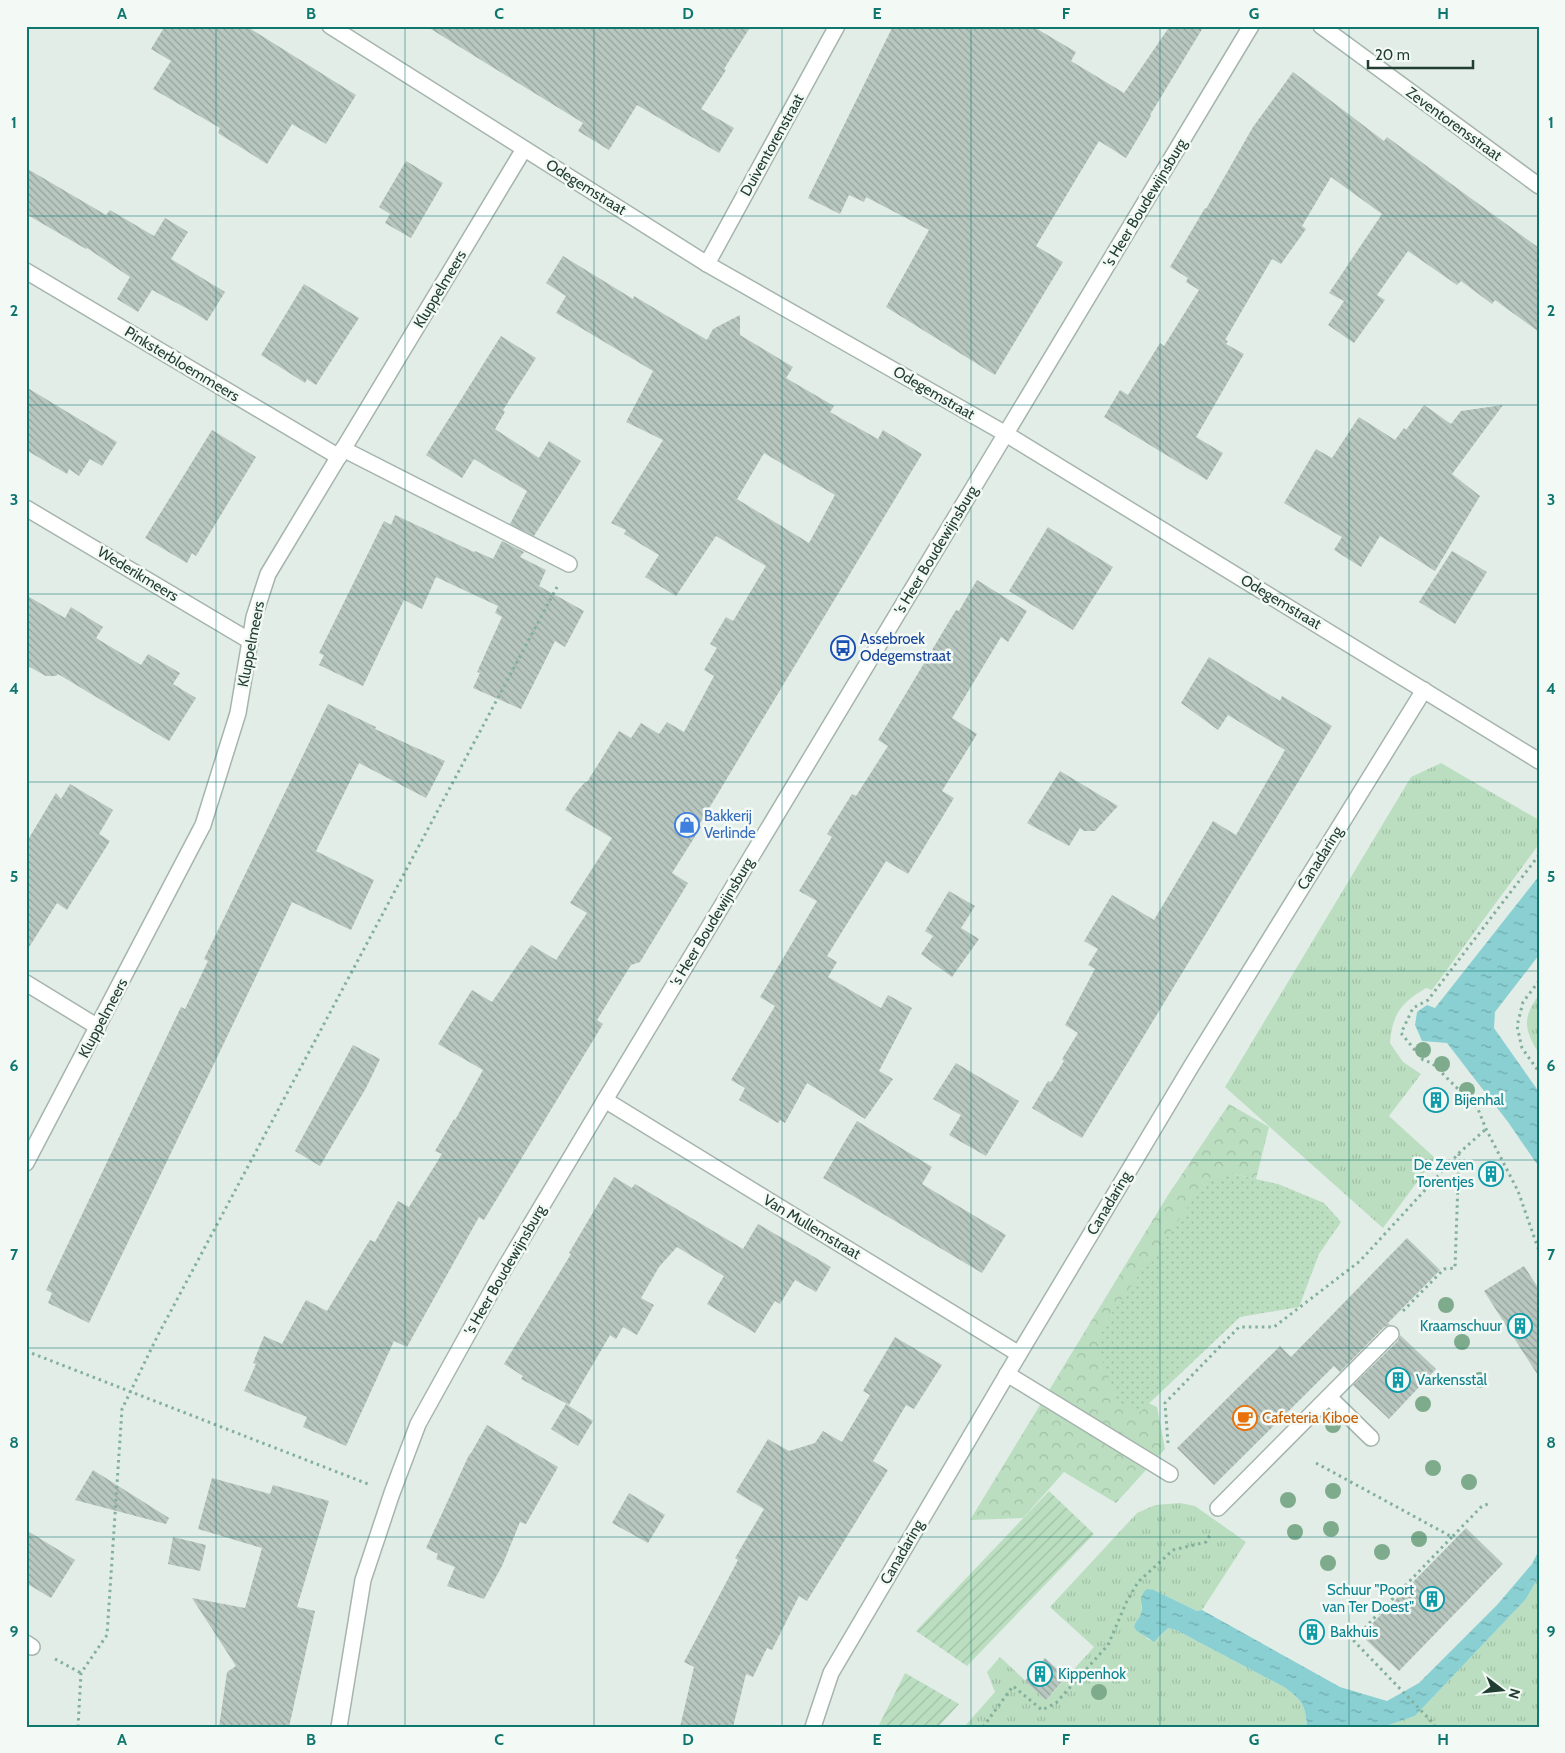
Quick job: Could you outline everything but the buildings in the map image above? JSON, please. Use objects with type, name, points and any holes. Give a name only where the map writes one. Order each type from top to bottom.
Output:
[{"type":"street","name":"Odegemstraat","points":[[330,26],[707,264],[1006,434],[1539,761]]},
{"type":"street","name":"Duiventorenstraat","points":[[707,264],[837,26]]},
{"type":"street","name":"'s Heer Boudewijnsburg","points":[[339,1727],[363,1580],[392,1493],[418,1424],[500,1276],[1251,26]]},
{"type":"street","name":"Zeventorensstraat","points":[[1321,26],[1539,186]]},
{"type":"street","name":"Kluppelmeers","points":[[26,1163],[203,825],[238,713],[254,617],[268,574],[524,149]]},
{"type":"street","name":"Pinksterbloemmeers","points":[[26,271],[341,453],[569,564]]},
{"type":"street","name":"Wederikmeers","points":[[26,508],[250,641]]},
{"type":"street","name":"Canadaring","points":[[813,1727],[831,1674],[1007,1374],[1192,1065],[1424,690]]},
{"type":"street","points":[[26,983],[98,1028]]},
{"type":"street","name":"Van Mullemstraat","points":[[605,1100],[1019,1354]]},
{"type":"street","points":[[1218,1508],[1391,1334]]},
{"type":"street","points":[[1007,1374],[1170,1474]]},
{"type":"street","points":[[1328,1397],[1371,1438]]},
{"type":"path","points":[[78,1727],[81,1673],[107,1635],[122,1409],[157,1336],[569,564]]},
{"type":"path","points":[[1539,855],[1428,1000],[1413,1008],[1401,1034],[1423,1060],[1432,1062],[1478,1110],[1518,1191],[1539,1251]]},
{"type":"path","points":[[1539,981],[1523,1002],[1517,1026],[1522,1048],[1539,1072]]},
{"type":"path","points":[[1170,1474],[1165,1403],[1239,1327],[1274,1327],[1360,1261],[1460,1154],[1486,1129]]},
{"type":"path","points":[[1391,1334],[1391,1324],[1404,1310],[1444,1269],[1455,1268],[1460,1154]]},
{"type":"path","points":[[26,1351],[392,1493]]},
{"type":"path","points":[[1316,1463],[1452,1537]]},
{"type":"path","points":[[1434,1727],[1434,1724],[1421,1709],[1353,1640],[1482,1506],[1488,1504]]},
{"type":"path","points":[[983,1727],[1014,1686],[1042,1710],[1056,1703],[1108,1645],[1126,1603],[1138,1582],[1173,1550],[1206,1542],[1214,1529]]},
{"type":"green space","points":[[1441,763],[1539,820],[1539,844],[1432,990],[1426,988],[1410,999],[1399,1010],[1393,1024],[1390,1043],[1403,1062],[1421,1074],[1389,1116],[1435,1158],[1383,1228],[1225,1087],[1411,777]]},
{"type":"green space","points":[[1539,995],[1539,1054],[1528,1031],[1527,1018],[1533,1003]]},
{"type":"green space","points":[[1229,1104],[1269,1127],[1256,1179],[1229,1173],[1132,1395],[1157,1407],[1165,1449],[1116,1503],[1064,1472],[1023,1518],[970,1520],[1168,1195]]},
{"type":"green space","points":[[1229,1173],[1278,1184],[1324,1203],[1341,1222],[1319,1254],[1299,1307],[1240,1317],[1140,1412],[1118,1402],[1098,1350],[1104,1324],[1203,1186]]},
{"type":"green space","points":[[1049,1491],[1094,1534],[967,1666],[916,1631]]},
{"type":"green space","points":[[1180,1503],[1195,1506],[1246,1542],[1202,1610],[1197,1611],[1154,1590],[1142,1594],[1141,1614],[1134,1627],[1149,1640],[1159,1638],[1168,1628],[1176,1630],[1284,1687],[1295,1695],[1304,1708],[1307,1727],[964,1727],[995,1692],[987,1672],[1000,1657],[1046,1700],[1094,1647],[1050,1607],[1137,1513],[1155,1505]]},
{"type":"green space","points":[[1539,1576],[1539,1727],[1383,1727],[1415,1716],[1526,1599]]},
{"type":"green space","points":[[905,1673],[959,1704],[938,1727],[878,1727]]},
{"type":"water","points":[[1539,876],[1539,955],[1495,1012],[1494,1028],[1539,1092],[1539,1167],[1508,1122],[1447,1043],[1422,1041],[1415,1025],[1417,1012],[1427,1005],[1435,1008]]},
{"type":"water","points":[[1539,1550],[1539,1576],[1526,1599],[1415,1716],[1383,1727],[1307,1727],[1302,1703],[1284,1687],[1176,1630],[1168,1628],[1154,1642],[1134,1627],[1142,1609],[1142,1595],[1147,1589],[1154,1590],[1197,1611],[1202,1610],[1340,1687],[1387,1701],[1419,1683],[1497,1605],[1532,1564]]},
{"type":"place","name":"Assebroek Odegemstraat","points":[[843,648]]},
{"type":"place","name":"Bakkerij Verlinde","points":[[687,825]]},
{"type":"place","name":"Bijenhal","points":[[1436,1100]]},
{"type":"place","name":"De Zeven Torentjes","points":[[1491,1174]]},
{"type":"place","name":"Kraamschuur","points":[[1520,1326]]},
{"type":"place","name":"Varkensstal","points":[[1398,1380]]},
{"type":"place","name":"Cafeteria Kiboe","points":[[1245,1418]]},
{"type":"place","name":"Schuur \"Poort van Ter Doest\"","points":[[1432,1599]]},
{"type":"place","name":"Bakhuis","points":[[1312,1632]]},
{"type":"place","name":"Kippenhok","points":[[1040,1674]]}]
